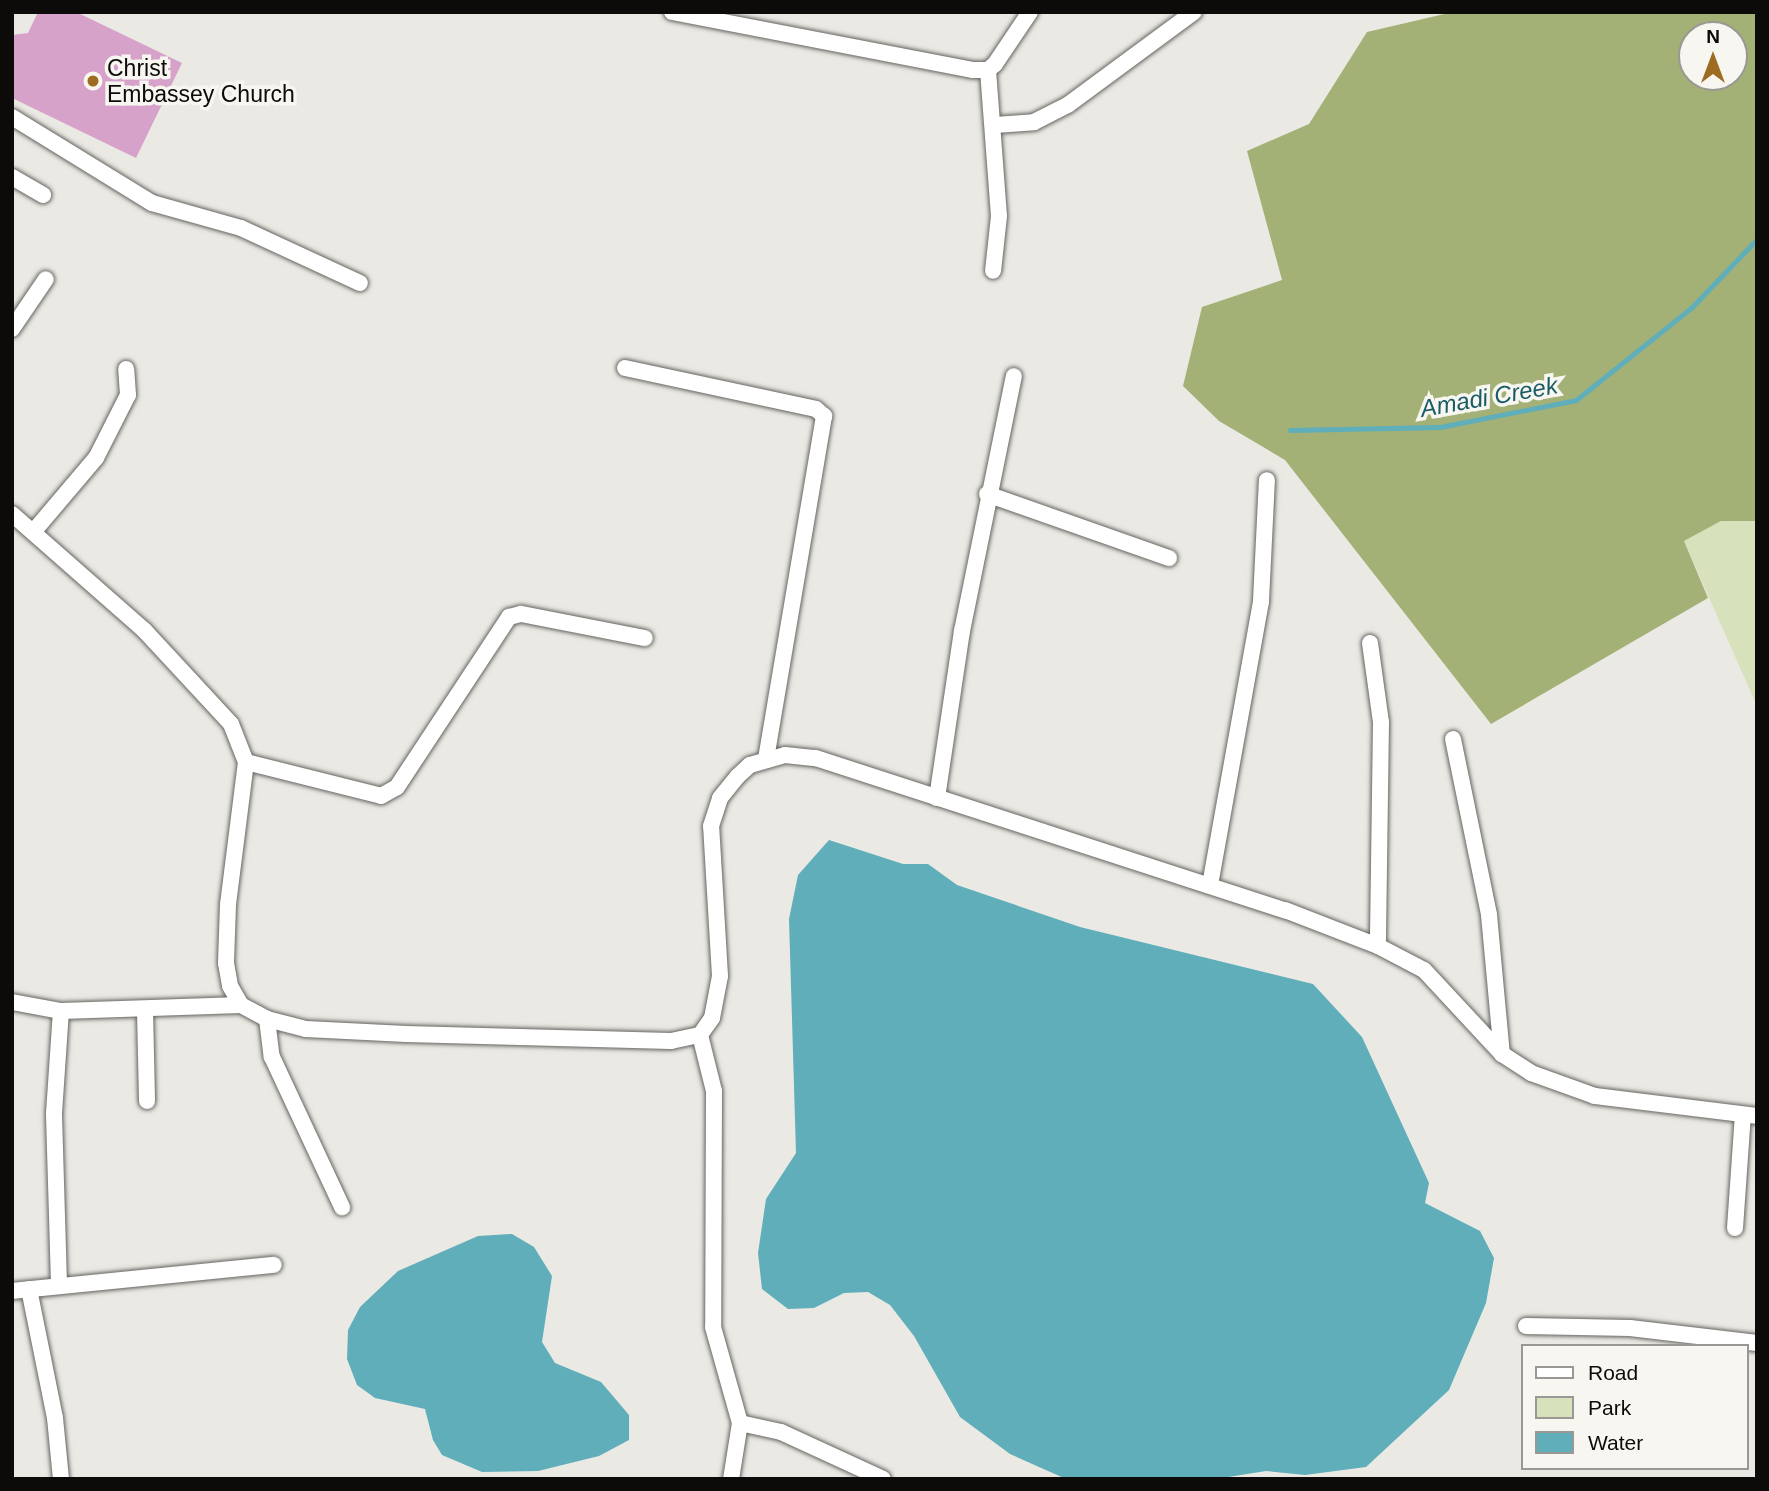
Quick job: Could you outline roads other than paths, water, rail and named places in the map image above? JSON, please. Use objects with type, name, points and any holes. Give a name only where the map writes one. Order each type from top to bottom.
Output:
[{"type":"street","points":[[671,12],[828,45],[988,70]]},
{"type":"street","points":[[992,271],[999,216],[995,125],[988,70],[1030,12]]},
{"type":"street","points":[[995,125],[1034,122],[1069,104],[1194,12]]},
{"type":"street","points":[[12,117],[152,203],[241,228],[360,283]]},
{"type":"street","points":[[12,177],[43,195]]},
{"type":"street","points":[[12,329],[46,279]]},
{"type":"street","points":[[625,368],[816,409],[824,416],[766,758]]},
{"type":"street","points":[[34,531],[96,458],[128,396],[126,369]]},
{"type":"street","points":[[937,797],[987,495],[1014,376]]},
{"type":"street","points":[[1210,886],[1261,601],[1267,480]]},
{"type":"street","points":[[987,495],[1169,558]]},
{"type":"street","points":[[12,514],[144,631],[214,702],[231,724],[246,762],[225,935],[230,986],[241,1005],[267,1019],[306,1029],[406,1034],[645,1041],[700,1035],[712,1018],[720,976],[711,826],[720,798],[738,776],[766,758],[816,758],[1210,886],[1378,946],[1424,970],[1502,1055],[1531,1073],[1595,1096],[1750,1115],[1735,1228]]},
{"type":"street","points":[[246,762],[382,796],[397,787],[509,617],[521,614],[645,638]]},
{"type":"street","points":[[1370,643],[1381,722],[1378,946]]},
{"type":"street","points":[[1453,739],[1489,915],[1502,1055]]},
{"type":"street","points":[[12,1002],[61,1011],[145,1011],[241,1005]]},
{"type":"street","points":[[59,1283],[54,1113],[61,1011]]},
{"type":"street","points":[[145,1011],[146,1101]]},
{"type":"street","points":[[267,1019],[272,1057],[342,1207]]},
{"type":"street","points":[[700,1035],[714,1091],[712,1327],[740,1423],[732,1479]]},
{"type":"street","points":[[61,1479],[55,1418],[21,1290],[59,1283],[274,1265]]},
{"type":"street","points":[[1526,1326],[1630,1328],[1757,1343]]},
{"type":"street","points":[[740,1423],[781,1432],[883,1479]]},
{"type":"water","points":[[829,840],[903,864],[928,864],[957,885],[1080,927],[1313,984],[1362,1037],[1429,1183],[1425,1203],[1480,1231],[1494,1258],[1486,1303],[1449,1390],[1366,1467],[1305,1475],[1266,1471],[1216,1479],[1066,1479],[1010,1454],[960,1417],[914,1336],[890,1305],[868,1292],[844,1293],[814,1308],[788,1309],[762,1289],[758,1253],[766,1199],[796,1153],[789,919],[798,875]]},
{"type":"water","points":[[512,1234],[534,1247],[552,1276],[542,1342],[555,1363],[601,1382],[629,1415],[629,1440],[599,1456],[538,1471],[482,1472],[442,1455],[433,1440],[425,1409],[375,1398],[357,1385],[347,1359],[348,1330],[360,1307],[398,1271],[478,1236]]},
{"type":"waterway","name":"Amadi Creek","points":[[1290,430],[1440,427],[1576,400],[1692,307],[1757,239]]},
{"type":"place","name":"Christ Embassey Church","points":[[93,81]]}]
